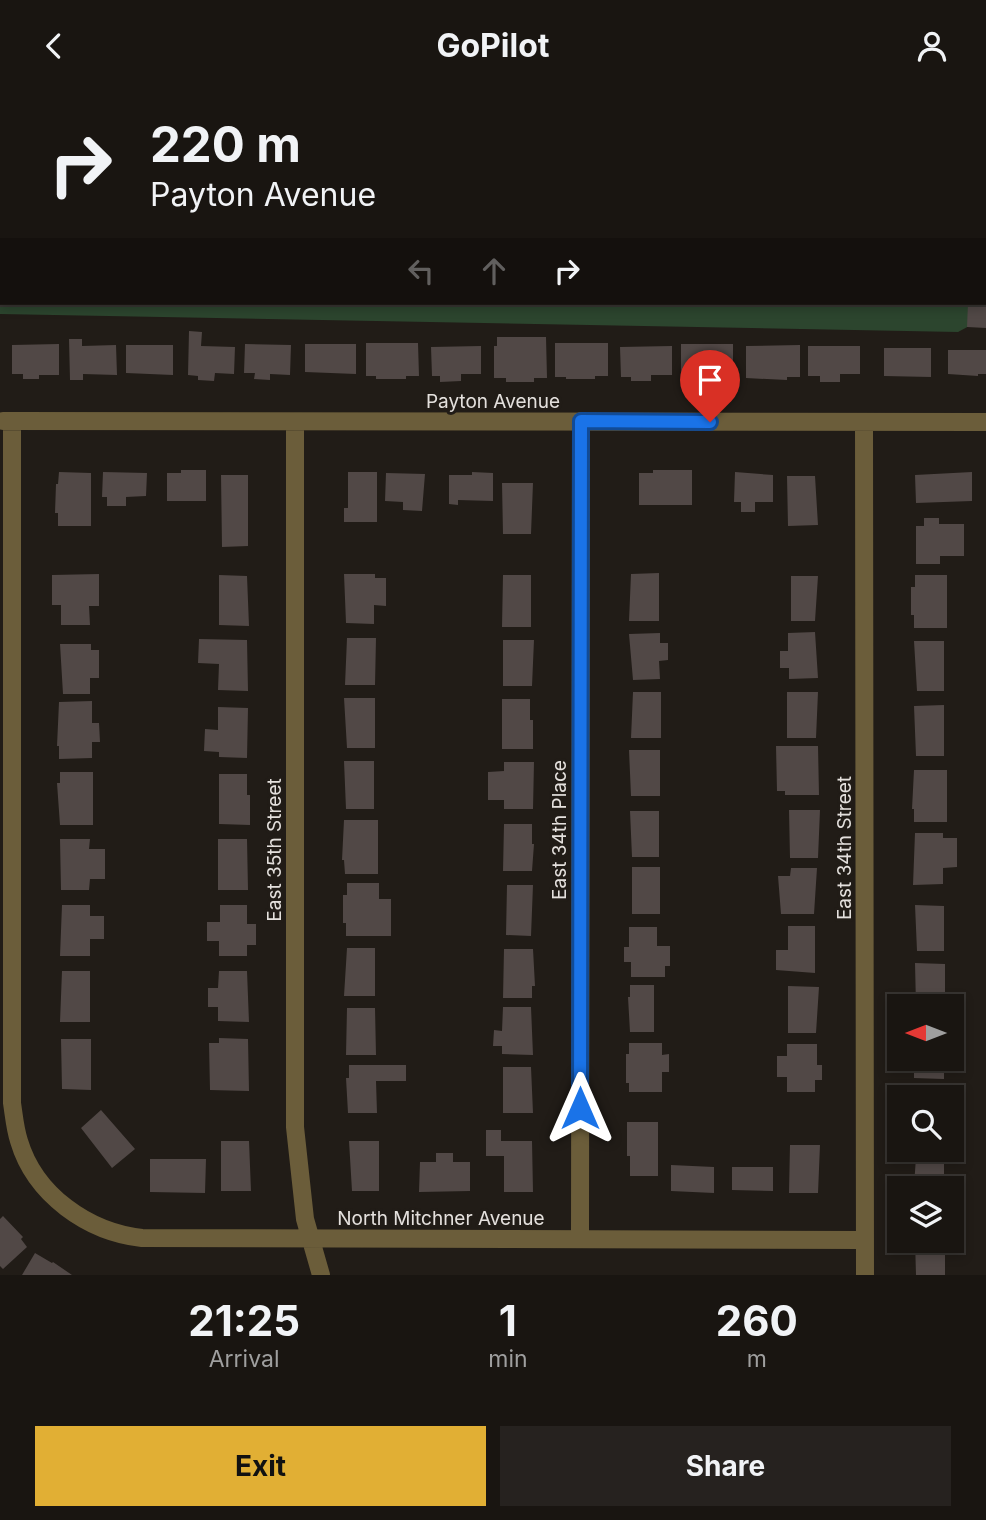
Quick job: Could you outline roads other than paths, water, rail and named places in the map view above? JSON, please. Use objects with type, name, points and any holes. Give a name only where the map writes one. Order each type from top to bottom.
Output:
[{"type":"street","name":"Payton Avenue","points":[[6,421],[986,422]]},
{"type":"street","name":"North Mitchner Avenue","points":[[6,421],[12,1103],[18,1139],[37,1177],[52,1196],[76,1215],[102,1229],[123,1235],[152,1238],[865,1240]]},
{"type":"street","name":"East 34th Place","points":[[580,1239],[581,421]]},
{"type":"street","name":"East 35th Street","points":[[295,422],[295,1127],[298,1168],[310,1239],[321,1275]]},
{"type":"street","name":"East 34th Street","points":[[864,422],[865,1275]]}]
